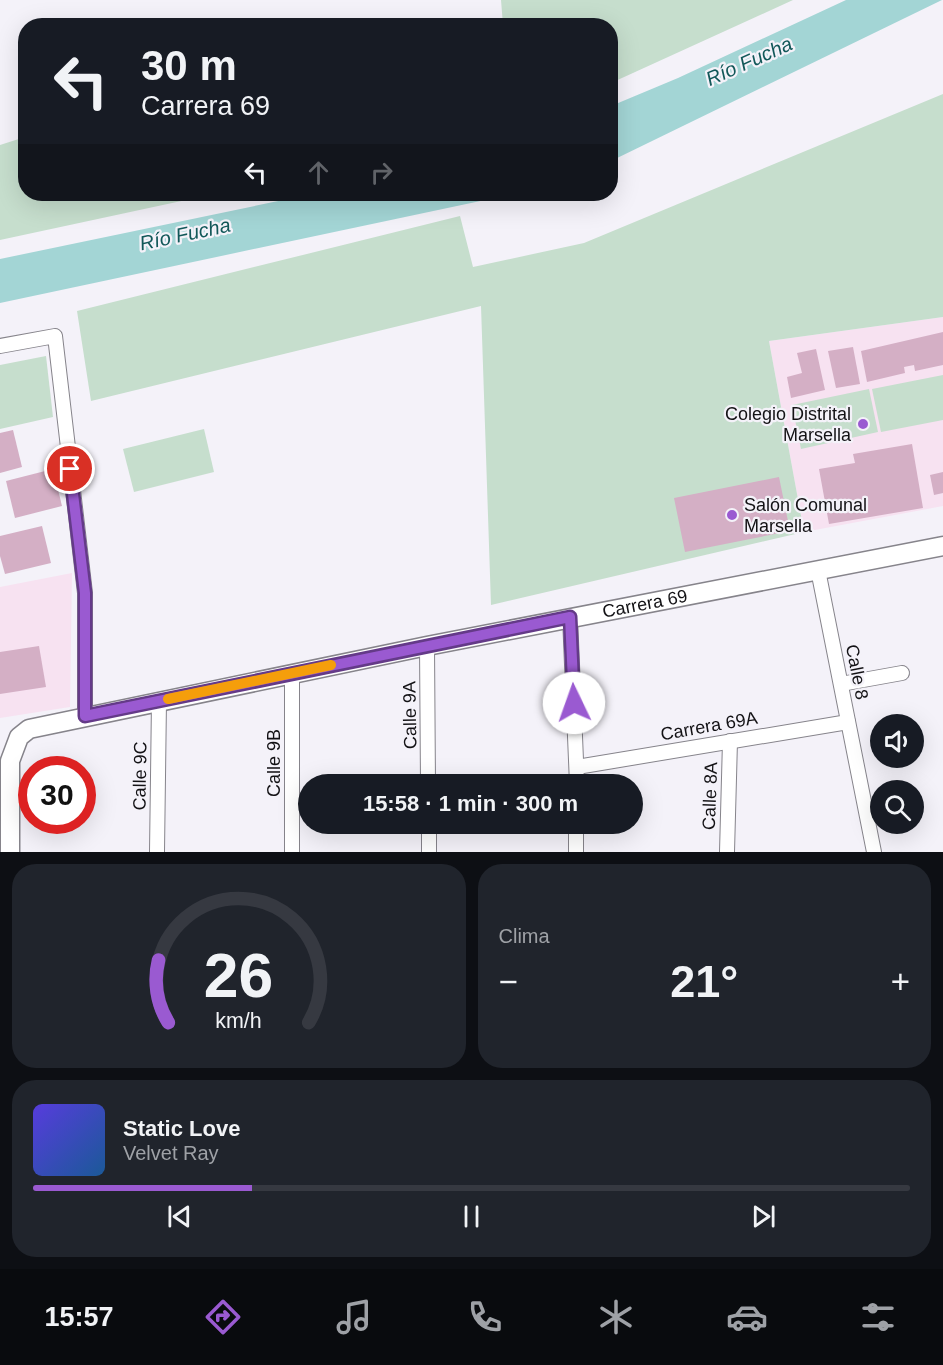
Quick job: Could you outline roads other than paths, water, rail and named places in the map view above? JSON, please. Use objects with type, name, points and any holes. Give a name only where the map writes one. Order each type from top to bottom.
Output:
[{"type":"street","points":[[0,346],[55,336],[85,593],[85,716]]},
{"type":"street","name":"Carrera 69","points":[[10,852],[10,761],[19,737],[29,729],[159,700],[570,617],[943,546]]},
{"type":"street","name":"Calle 8","points":[[818,570],[874,852]]},
{"type":"street","points":[[570,617],[577,774]]},
{"type":"street","name":"Calle 9A","points":[[427,646],[428,774]]},
{"type":"street","name":"Calle 9B","points":[[292,673],[292,852]]},
{"type":"street","points":[[841,684],[902,673]]},
{"type":"street","name":"Calle 9C","points":[[157,852],[159,700]]},
{"type":"street","name":"Carrera 69A","points":[[577,767],[848,722]]},
{"type":"street","name":"Calle 8A","points":[[727,852],[730,741]]},
{"type":"street","points":[[429,834],[429,852]]},
{"type":"street","points":[[576,834],[576,852]]},
{"type":"water","name":"Río Fucha","points":[[846,0],[942,0],[618,158],[618,103],[678,78]]},
{"type":"water","name":"Río Fucha","points":[[278,201],[480,201],[0,303],[0,259]]},
{"type":"place","name":"Colegio Distrital Marsella","points":[[863,424]]},
{"type":"place","name":"Salón Comunal Marsella","points":[[732,515]]}]
